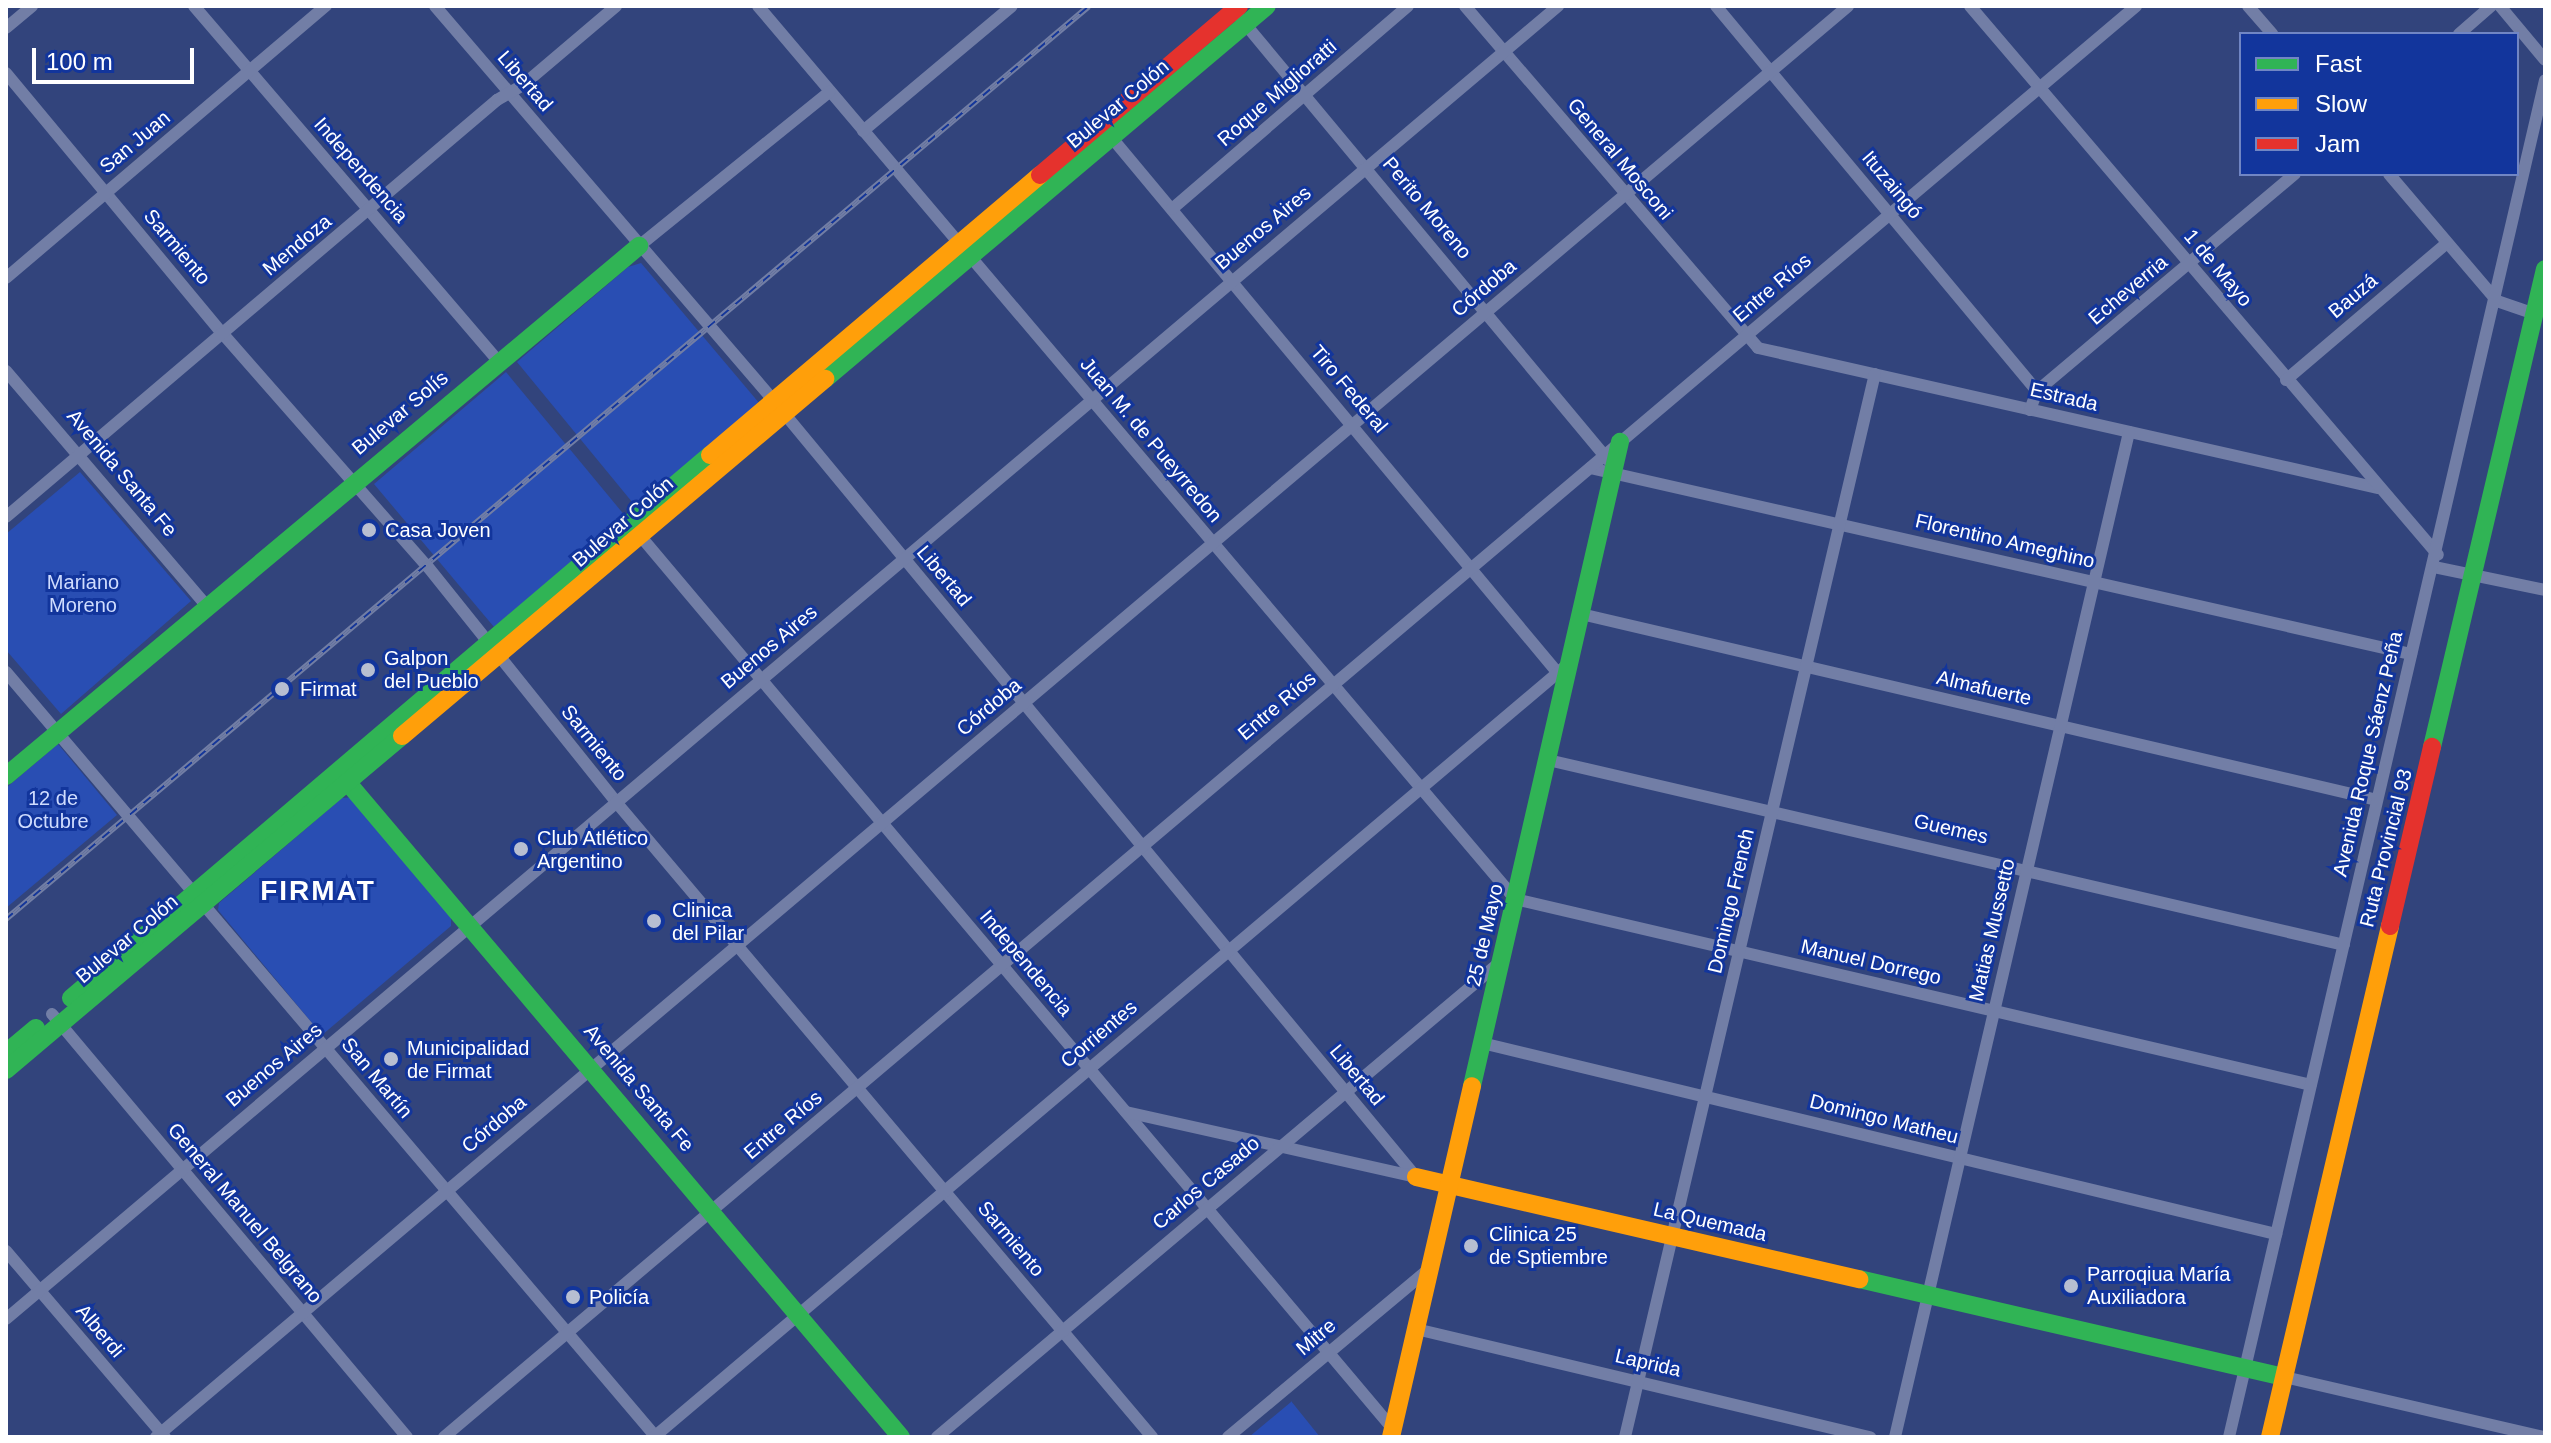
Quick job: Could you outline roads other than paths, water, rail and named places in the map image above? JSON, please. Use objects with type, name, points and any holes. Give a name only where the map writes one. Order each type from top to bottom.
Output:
[{"type":"street","points":[[6,28],[32,6]]},
{"type":"street","name":"Independencia","points":[[194,6],[497,360]]},
{"type":"street","name":"San Juan","points":[[6,278],[326,6]]},
{"type":"street","name":"Libertad","points":[[435,6],[779,408],[1416,1177]]},
{"type":"street","name":"Mendoza","points":[[6,517],[616,6]]},
{"type":"street","name":"Juan M. de Pueyrredon","points":[[758,6],[1515,899]]},
{"type":"street","points":[[863,131],[996,11],[1012,6]]},
{"type":"street","name":"Bulevar Colón","points":[[6,1053],[55,1019],[343,778],[1240,14],[1267,6]]},
{"type":"street","name":"Roque Miglioratti","points":[[1172,209],[1408,6]]},
{"type":"street","name":"General Mosconi","points":[[1465,6],[1744,337]]},
{"type":"street","name":"Buenos Aires","points":[[6,1319],[1558,6]]},
{"type":"street","name":"Ituzaingó","points":[[1716,6],[2037,391]]},
{"type":"street","name":"Córdoba","points":[[161,1436],[302,1312],[1848,6]]},
{"type":"street","name":"1 de Mayo","points":[[1970,6],[2378,488],[2436,561]]},
{"type":"street","name":"Entre Ríos","points":[[444,1437],[2136,6]]},
{"type":"street","points":[[2248,6],[2270,32]]},
{"type":"street","points":[[2461,32],[2491,6]]},
{"type":"street","points":[[2500,6],[2545,60]]},
{"type":"street","name":"Perito Moreno","points":[[1240,14],[1487,312],[1613,448]]},
{"type":"street","name":"Sarmiento","points":[[6,73],[223,334],[354,481],[616,802],[1152,1437]]},
{"type":"street","name":"Avenida Roque Sáenz Peña","points":[[2229,1437],[2411,654],[2497,301],[2545,80]]},
{"type":"street","name":"Bulevar Solís","points":[[6,776],[205,604],[497,360],[829,92]]},
{"type":"street","name":"Tiro Federal","points":[[1106,131],[1354,424],[1471,568],[1564,673]]},
{"type":"street","name":"Echeverria","points":[[2037,391],[2293,176]]},
{"type":"street","points":[[2391,176],[2497,301],[2535,314]]},
{"type":"street","name":"Bauzá","points":[[2286,380],[2447,243]]},
{"type":"street","name":"Ruta Provincial 93","points":[[2270,1437],[2545,269]]},
{"type":"street","name":"Estrada","points":[[1744,337],[1758,348],[2378,488]]},
{"type":"street","name":"Avenida Santa Fe","points":[[6,371],[205,604]]},
{"type":"street","name":"Domingo French","points":[[1625,1437],[1875,374]]},
{"type":"street","points":[[2030,410],[2037,391]]},
{"type":"street","name":"Matias Mussetto","points":[[1895,1437],[2129,432]]},
{"type":"street","name":"25 de Mayo","points":[[1392,1433],[1548,760],[1564,673],[1581,614],[1613,473],[1613,448]]},
{"type":"street","name":"Florentino Ameghino","points":[[1590,468],[2411,654]]},
{"type":"street","name":"Independencia","points":[[635,530],[1329,1353],[1392,1433]]},
{"type":"street","points":[[2436,561],[2475,575],[2545,590]]},
{"type":"street","name":"Almafuerte","points":[[1581,614],[2377,800]]},
{"type":"street","name":"San Martín","points":[[6,672],[655,1437]]},
{"type":"street","name":"Corrientes","points":[[655,1437],[1421,789],[1564,673]]},
{"type":"street","name":"Guemes","points":[[1548,760],[2027,867],[2344,945]]},
{"type":"street","name":"Avenida Santa Fe","points":[[343,778],[593,1067],[901,1437]]},
{"type":"street","name":"Manuel Dorrego","points":[[1515,899],[2311,1085]]},
{"type":"street","name":"Carlos Casado","points":[[937,1437],[1501,961]]},
{"type":"street","name":"Bulevar Colón","points":[[6,1070],[55,1019]]},
{"type":"street","name":"General Manuel Belgrano","points":[[55,1019],[407,1437]]},
{"type":"street","name":"Domingo Matheu","points":[[1482,1043],[2276,1234]]},
{"type":"street","name":"La Quemada","points":[[1125,1112],[2284,1377]]},
{"type":"street","name":"Alberdi","points":[[6,1251],[161,1436]]},
{"type":"street","name":"Mitre","points":[[1228,1437],[1430,1268]]},
{"type":"street","name":"Laprida","points":[[1416,1329],[1870,1437]]},
{"type":"street","points":[[2284,1377],[2543,1437]]},
{"type":"railway","points":[[6,919],[1089,6]]},
{"type":"place","name":"Casa Joven","points":[[369,530]]},
{"type":"place","name":"Galpon del Pueblo","points":[[368,670]]},
{"type":"place","name":"Firmat","points":[[282,689]]},
{"type":"place","name":"Club Atlético Argentino","points":[[521,849]]},
{"type":"place","name":"Clinica del Pilar","points":[[654,921]]},
{"type":"place","name":"Municipalidad de Firmat","points":[[391,1059]]},
{"type":"place","name":"Clinica 25 de Sptiembre","points":[[1471,1246]]},
{"type":"place","name":"Parroqiua María Auxiliadora","points":[[2071,1286]]},
{"type":"place","name":"Policía","points":[[573,1297]]},
{"type":"district","name":"FIRMAT","points":[[318,891]]},
{"type":"park label","name":"Mariano Moreno","points":[[83,594]]},
{"type":"park label","name":"12 de Octubre","points":[[53,810]]}]
